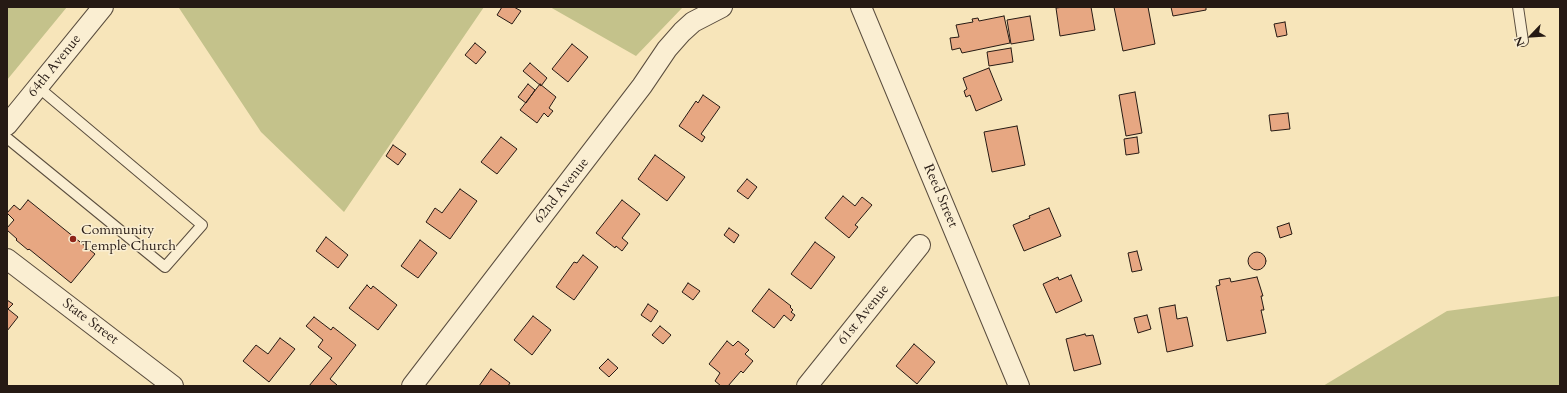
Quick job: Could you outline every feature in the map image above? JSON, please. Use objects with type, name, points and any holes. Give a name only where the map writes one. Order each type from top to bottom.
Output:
[{"type":"street","name":"64th Avenue","points":[[7,125],[104,7]]},
{"type":"street","name":"62nd Avenue","points":[[412,386],[642,86],[668,49],[693,22],[722,7]]},
{"type":"street","name":"Reed Street","points":[[860,7],[1019,386]]},
{"type":"street","name":"61st Avenue","points":[[807,386],[920,245]]},
{"type":"street","name":"State Street","points":[[7,259],[173,386]]},
{"type":"lane","points":[[1518,7],[1523,41]]},
{"type":"lane","points":[[7,138],[165,267],[202,225],[38,87]]},
{"type":"shaded area","points":[[7,7],[67,7],[7,80]]},
{"type":"shaded area","points":[[177,7],[484,7],[344,212],[261,132]]},
{"type":"shaded area","points":[[550,7],[683,7],[636,56]]},
{"type":"shaded area","points":[[1560,296],[1560,386],[1323,386],[1447,311]]},
{"type":"building","points":[[502,7],[514,7],[521,11],[512,24],[497,15]]},
{"type":"building","points":[[1091,7],[1095,30],[1060,36],[1056,8]]},
{"type":"building","points":[[1114,7],[1148,7],[1155,44],[1123,51]]},
{"type":"building","points":[[1171,7],[1206,7],[1206,10],[1173,16]]},
{"type":"building","points":[[1004,16],[1010,43],[962,53],[960,48],[952,50],[950,38],[959,37],[956,25],[973,22],[972,19],[978,18],[979,21]]},
{"type":"building","points":[[1030,16],[1034,40],[1011,44],[1007,20]]},
{"type":"building","points":[[1285,22],[1287,35],[1277,37],[1274,24]]},
{"type":"building","points":[[475,43],[486,52],[476,64],[465,55]]},
{"type":"building","points":[[572,44],[588,57],[568,82],[552,69]]},
{"type":"building","points":[[1011,48],[1013,62],[989,66],[987,52]]},
{"type":"building","points":[[530,63],[547,78],[541,86],[523,71]]},
{"type":"building","points":[[989,68],[1002,100],[976,111],[970,95],[966,97],[964,91],[967,89],[963,78]]},
{"type":"building","points":[[528,84],[535,90],[526,103],[518,97]]},
{"type":"building","points":[[540,84],[556,97],[549,108],[553,111],[548,117],[544,113],[537,123],[520,110]]},
{"type":"building","points":[[1135,92],[1142,133],[1126,136],[1119,95]]},
{"type":"building","points":[[703,95],[720,107],[701,134],[705,137],[702,142],[679,126],[696,101],[698,103]]},
{"type":"building","points":[[1288,113],[1290,129],[1271,131],[1269,115]]},
{"type":"building","points":[[1017,126],[1025,165],[992,172],[984,132]]},
{"type":"building","points":[[501,137],[517,149],[497,174],[481,162]]},
{"type":"building","points":[[1137,137],[1139,153],[1126,155],[1124,139]]},
{"type":"building","points":[[393,145],[406,154],[398,165],[386,156]]},
{"type":"building","points":[[655,155],[685,177],[667,201],[638,179]]},
{"type":"building","points":[[747,179],[757,187],[748,199],[737,191]]},
{"type":"building","points":[[460,189],[477,201],[450,239],[426,222],[435,208],[442,213]]},
{"type":"building","points":[[843,196],[855,206],[862,197],[872,205],[855,225],[858,227],[849,238],[825,218]]},
{"type":"building","points":[[28,200],[95,254],[71,283],[29,249],[28,250],[7,230],[14,220],[7,213],[14,205],[20,210]]},
{"type":"building","points":[[622,200],[640,214],[622,238],[628,243],[622,251],[616,246],[615,248],[596,233]]},
{"type":"building","points":[[1049,208],[1061,236],[1024,251],[1013,225],[1030,218],[1029,216]]},
{"type":"building","points":[[1289,223],[1292,234],[1280,238],[1277,227]]},
{"type":"building","points":[[729,228],[739,235],[734,243],[724,235]]},
{"type":"building","points":[[326,237],[348,255],[338,268],[316,251]]},
{"type":"building","points":[[420,240],[437,253],[418,278],[401,266]]},
{"type":"building","points":[[815,242],[835,257],[811,289],[791,274]]},
{"type":"building","points":[[1137,251],[1142,270],[1132,272],[1128,253]]},
{"type":"building","points":[[1253,252],[1261,252],[1266,257],[1264,268],[1261,270],[1253,270],[1248,265],[1248,257]]},
{"type":"building","points":[[583,255],[598,267],[574,300],[556,287],[574,262],[577,263]]},
{"type":"building","points":[[1071,275],[1082,301],[1056,313],[1043,284],[1058,277],[1059,280]]},
{"type":"building","points":[[1257,277],[1263,296],[1261,296],[1264,310],[1261,310],[1266,333],[1227,341],[1216,286],[1220,285],[1219,280],[1230,278],[1231,282]]},
{"type":"building","points":[[688,283],[700,291],[693,300],[682,292]]},
{"type":"building","points":[[367,285],[371,289],[373,286],[397,305],[378,330],[349,308]]},
{"type":"building","points":[[769,289],[791,306],[790,307],[793,310],[791,312],[795,315],[791,321],[784,315],[774,328],[752,311]]},
{"type":"building","points":[[7,300],[13,304],[8,309],[18,317],[7,331]]},
{"type":"building","points":[[648,304],[658,311],[651,322],[641,315]]},
{"type":"building","points":[[1175,305],[1177,319],[1187,317],[1193,346],[1167,352],[1159,308]]},
{"type":"building","points":[[1147,315],[1151,329],[1138,333],[1134,318]]},
{"type":"building","points":[[533,316],[551,330],[532,355],[514,340]]},
{"type":"building","points":[[314,317],[331,330],[333,327],[356,345],[330,379],[337,385],[336,386],[309,386],[332,358],[318,347],[323,340],[306,326]]},
{"type":"building","points":[[660,326],[671,335],[663,344],[652,335]]},
{"type":"building","points":[[1085,334],[1086,336],[1093,335],[1101,364],[1074,371],[1066,339]]},
{"type":"building","points":[[280,338],[295,349],[269,382],[243,361],[256,345],[268,354]]},
{"type":"building","points":[[727,341],[733,346],[738,341],[749,350],[745,354],[753,361],[743,373],[741,371],[728,386],[721,386],[715,381],[720,373],[709,364]]},
{"type":"building","points":[[914,344],[935,362],[917,384],[896,366]]},
{"type":"building","points":[[608,359],[618,368],[609,377],[599,368]]},
{"type":"building","points":[[491,369],[510,383],[508,386],[479,386]]},
{"type":"place","name":"Community Temple Church","points":[[73,239]]}]
